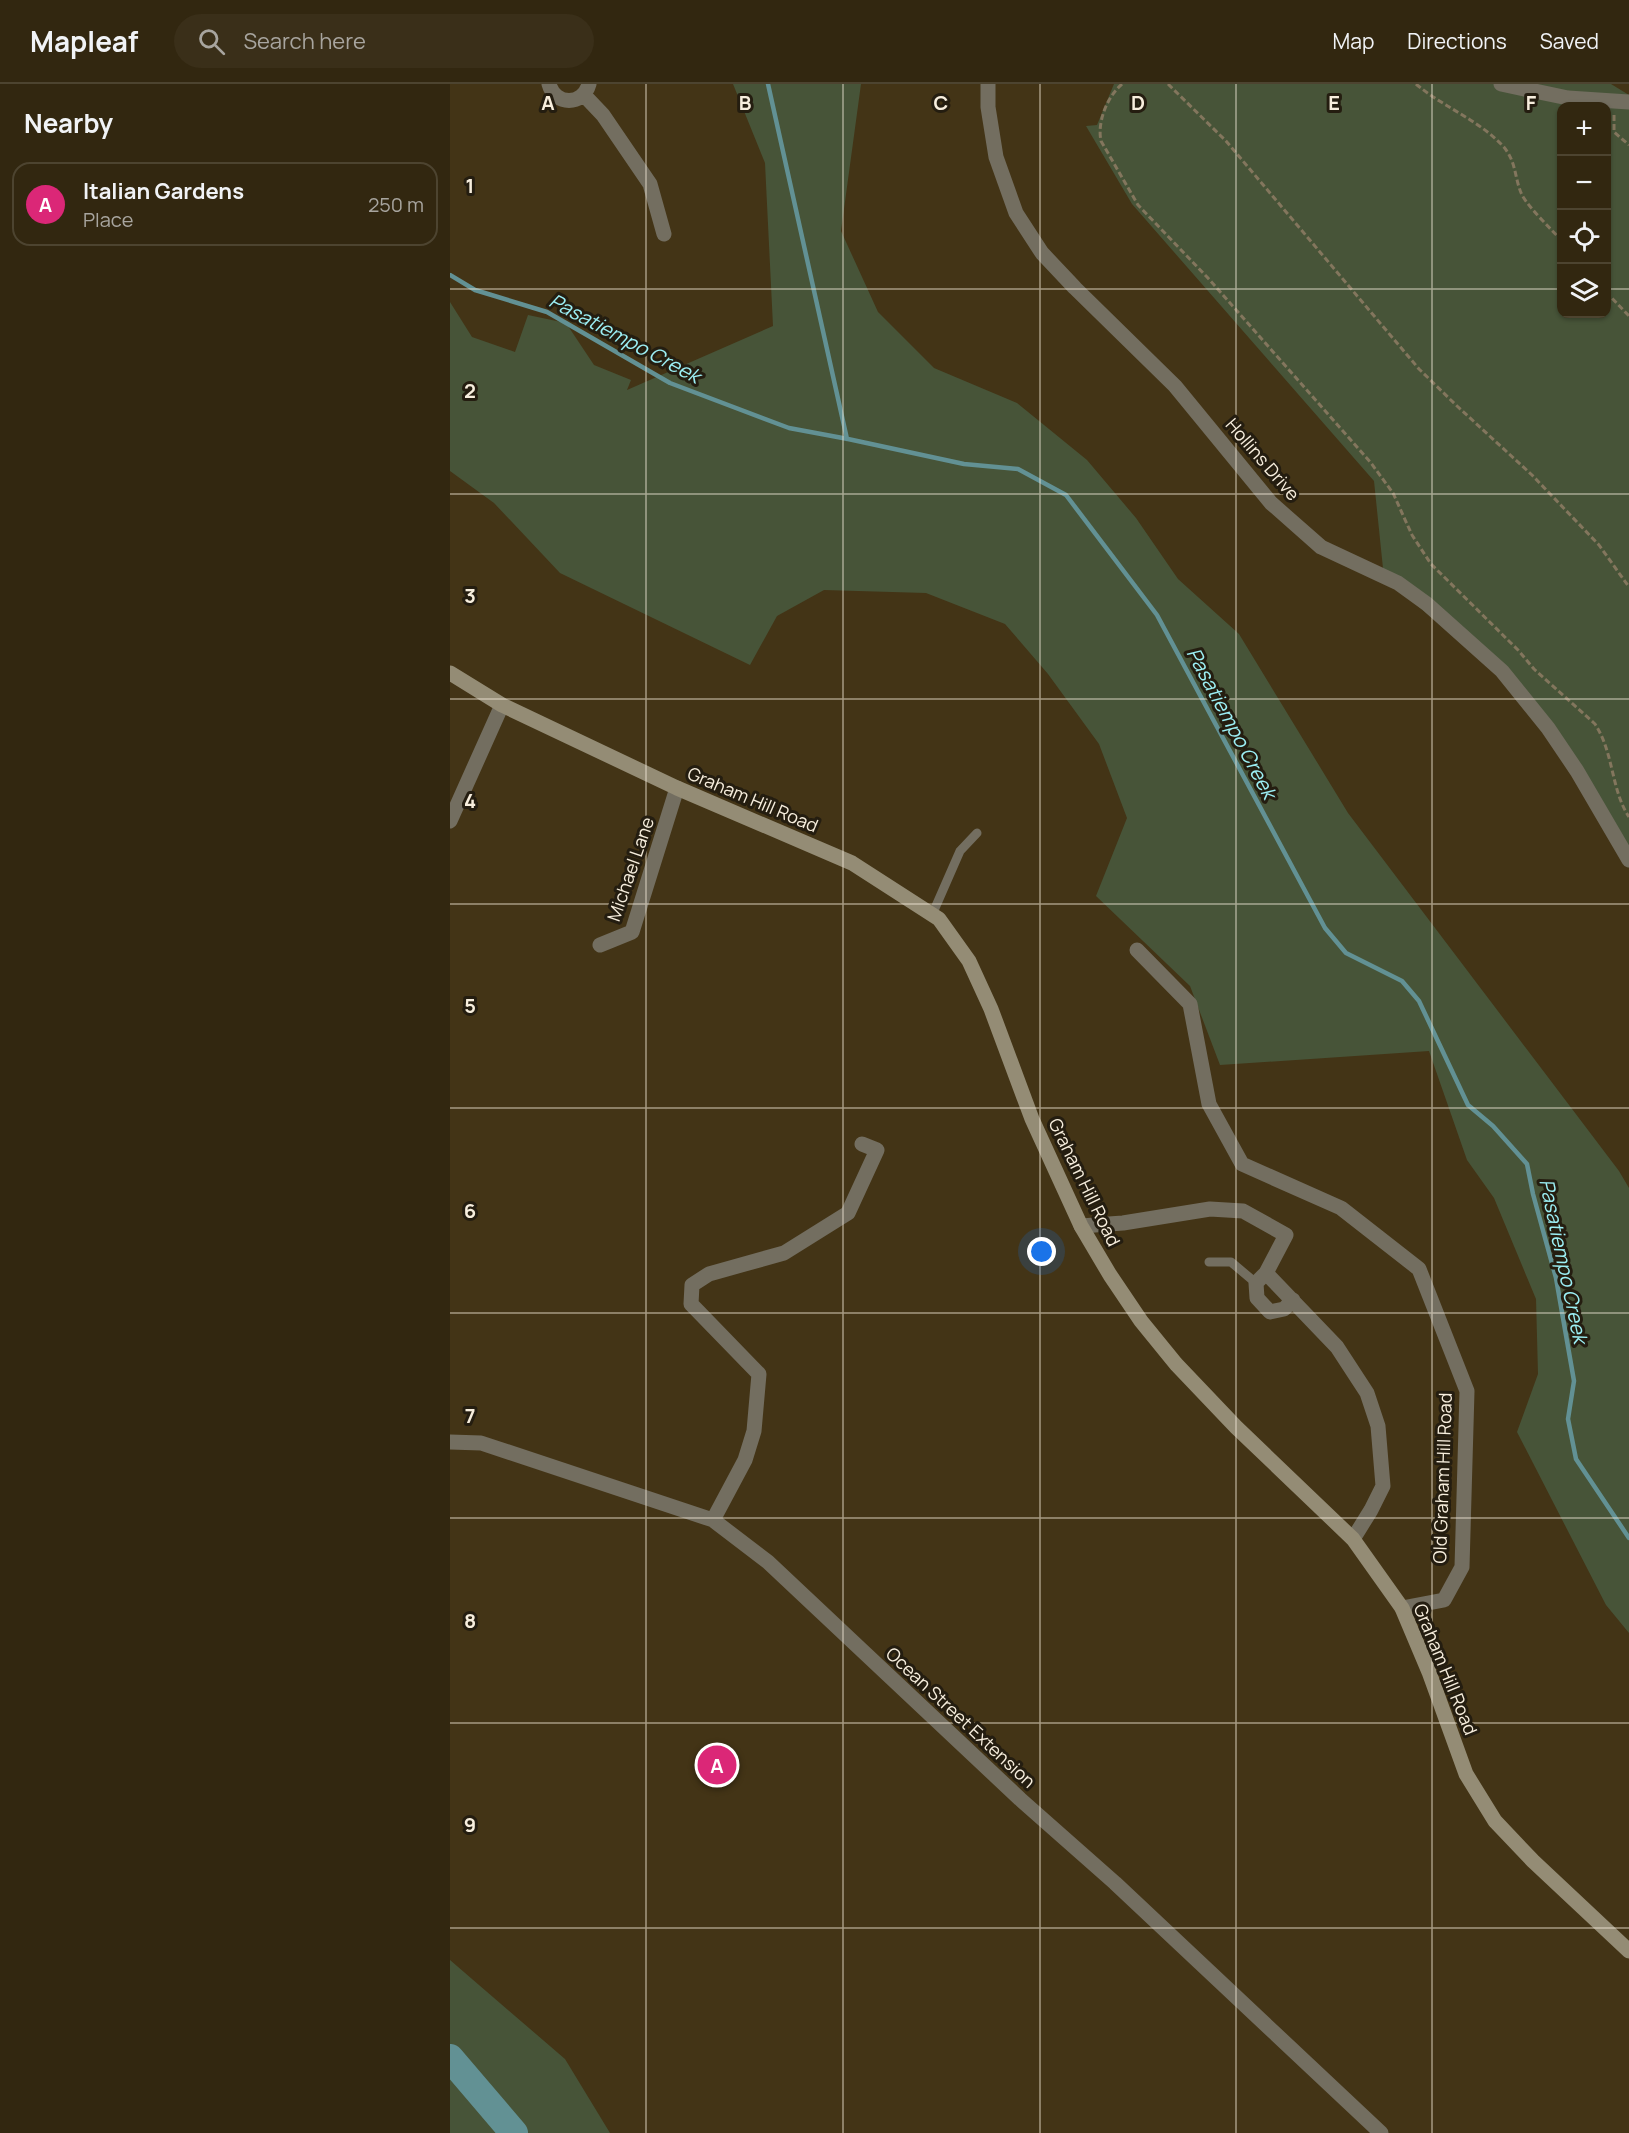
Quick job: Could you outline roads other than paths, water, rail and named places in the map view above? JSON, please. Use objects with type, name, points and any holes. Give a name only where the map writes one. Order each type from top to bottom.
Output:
[{"type":"main road","name":"Graham Hill Road","points":[[450,673],[502,705],[677,788],[852,863],[939,919],[969,961],[991,1009],[1032,1119],[1081,1226],[1141,1321],[1176,1364],[1236,1427],[1353,1539],[1402,1608],[1429,1672],[1466,1774],[1495,1821],[1533,1861],[1629,1951]]},
{"type":"street","points":[[549,84],[555,95],[566,101],[579,99],[586,89],[650,184],[664,234]]},
{"type":"street","name":"Hollins Drive","points":[[988,84],[988,107],[996,157],[1016,213],[1042,252],[1075,288],[1175,386],[1271,503],[1321,547],[1398,583],[1427,604],[1502,671],[1548,728],[1577,771],[1629,860]]},
{"type":"street","points":[[1501,84],[1568,98],[1629,102]]},
{"type":"street","points":[[450,821],[502,705]]},
{"type":"street","name":"Michael Lane","points":[[600,945],[632,932],[677,788]]},
{"type":"street","name":"Old Graham Hill Road","points":[[1137,950],[1190,1004],[1209,1104],[1242,1164],[1341,1208],[1419,1269],[1467,1391],[1462,1567],[1444,1600],[1402,1608]]},
{"type":"street","points":[[714,1520],[745,1460],[754,1431],[759,1374],[691,1304],[692,1285],[709,1274],[784,1253],[848,1213],[877,1150],[862,1144]]},
{"type":"street","points":[[1081,1226],[1123,1223],[1210,1209],[1243,1211],[1286,1235],[1261,1278],[1257,1298],[1270,1312],[1284,1309],[1293,1300]]},
{"type":"street","points":[[1261,1278],[1293,1300],[1337,1347],[1367,1393],[1378,1426],[1383,1486],[1353,1539]]},
{"type":"street","name":"Ocean Street Extension","points":[[450,1442],[481,1443],[714,1520],[768,1562],[1011,1791],[1114,1883],[1381,2133]]},
{"type":"lane","points":[[933,915],[960,851],[977,833]]},
{"type":"lane","points":[[1209,1262],[1231,1262],[1261,1278]]},
{"type":"waterway","points":[[768,84],[847,439]]},
{"type":"waterway","name":"Pasatiempo Creek","points":[[450,275],[475,290],[547,312],[670,383],[789,428],[964,464],[1018,469],[1066,495],[1157,615],[1325,928],[1346,953],[1402,981],[1419,1001],[1468,1105],[1493,1126],[1527,1164],[1556,1278],[1574,1381],[1568,1419],[1576,1459],[1629,1538]]},
{"type":"waterway","points":[[450,2058],[514,2133]]},
{"type":"place","name":"Italian Gardens","points":[[717,1765]]}]
